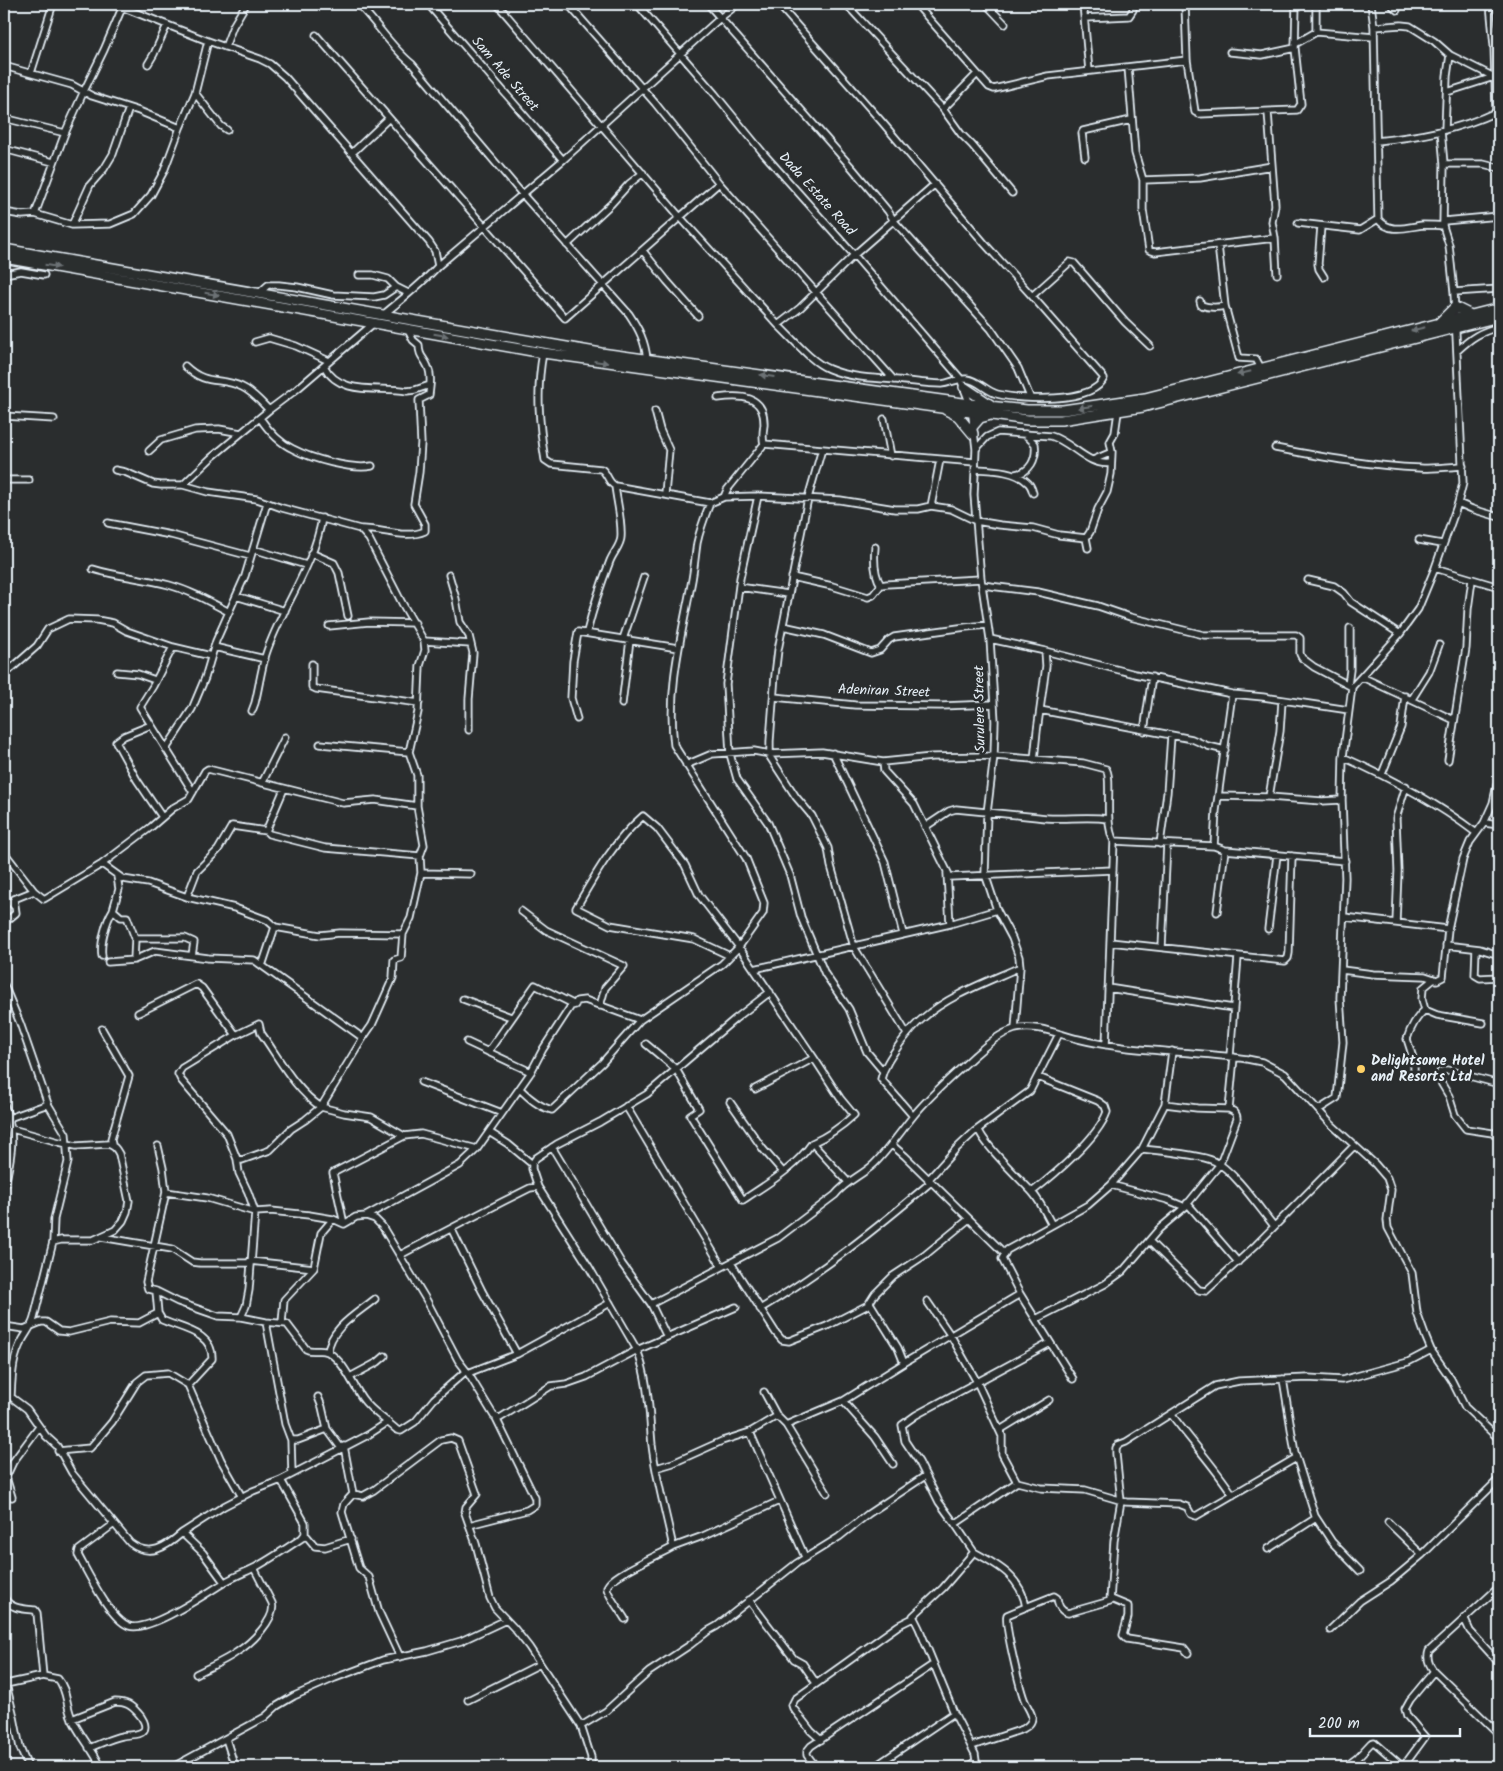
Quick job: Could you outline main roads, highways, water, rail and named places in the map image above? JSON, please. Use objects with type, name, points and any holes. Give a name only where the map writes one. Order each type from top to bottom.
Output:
[{"type":"highway","points":[[4,249],[601,352],[953,402],[971,408]]},
{"type":"highway","points":[[4,258],[543,353],[939,407],[994,410],[1063,410],[1145,398],[1439,323],[1456,324],[1472,315],[1499,308]]},
{"type":"highway","points":[[1439,323],[1455,307],[1472,315]]},
{"type":"highway","points":[[953,402],[962,397],[965,389],[994,410],[1028,420],[1061,420],[1118,412],[1456,324],[1499,317]]},
{"type":"highway","points":[[939,407],[958,416],[973,430],[980,418],[994,410]]},
{"type":"place","name":"Delightsome Hotel and Resorts Ltd","points":[[1361,1069]]}]
